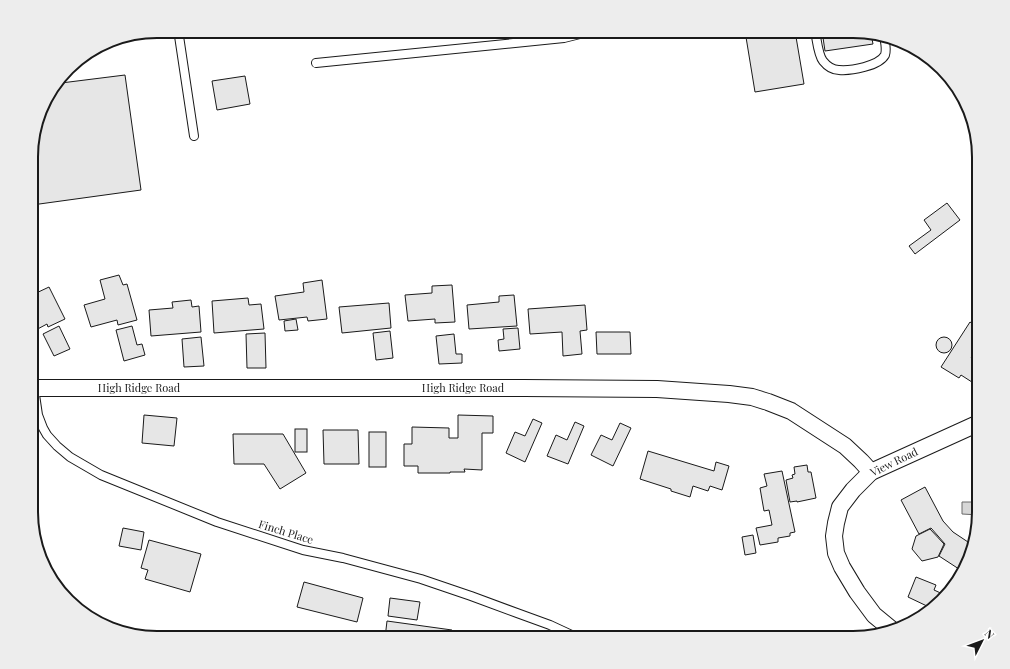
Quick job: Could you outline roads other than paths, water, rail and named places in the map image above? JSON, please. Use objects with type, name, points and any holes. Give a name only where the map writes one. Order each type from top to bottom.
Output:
[{"type":"street","name":"High Ridge Road","points":[[38,388],[555,389],[657,390],[729,394],[752,397],[791,412],[845,446],[861,460],[871,472]]},
{"type":"street","name":"View Road","points":[[887,626],[874,615],[857,592],[842,567],[836,553],[834,536],[840,507],[853,490],[871,472],[972,426]]},
{"type":"lane","points":[[179,38],[194,136]]},
{"type":"lane","points":[[316,63],[564,38]]},
{"type":"lane","points":[[817,38],[820,57],[830,68],[838,70],[850,70],[874,65],[884,56],[886,50],[885,42]]},
{"type":"lane","name":"Finch Place","points":[[38,415],[42,428],[57,446],[70,457],[101,475],[216,522],[303,550],[343,558],[421,579],[517,612],[563,631]]}]
